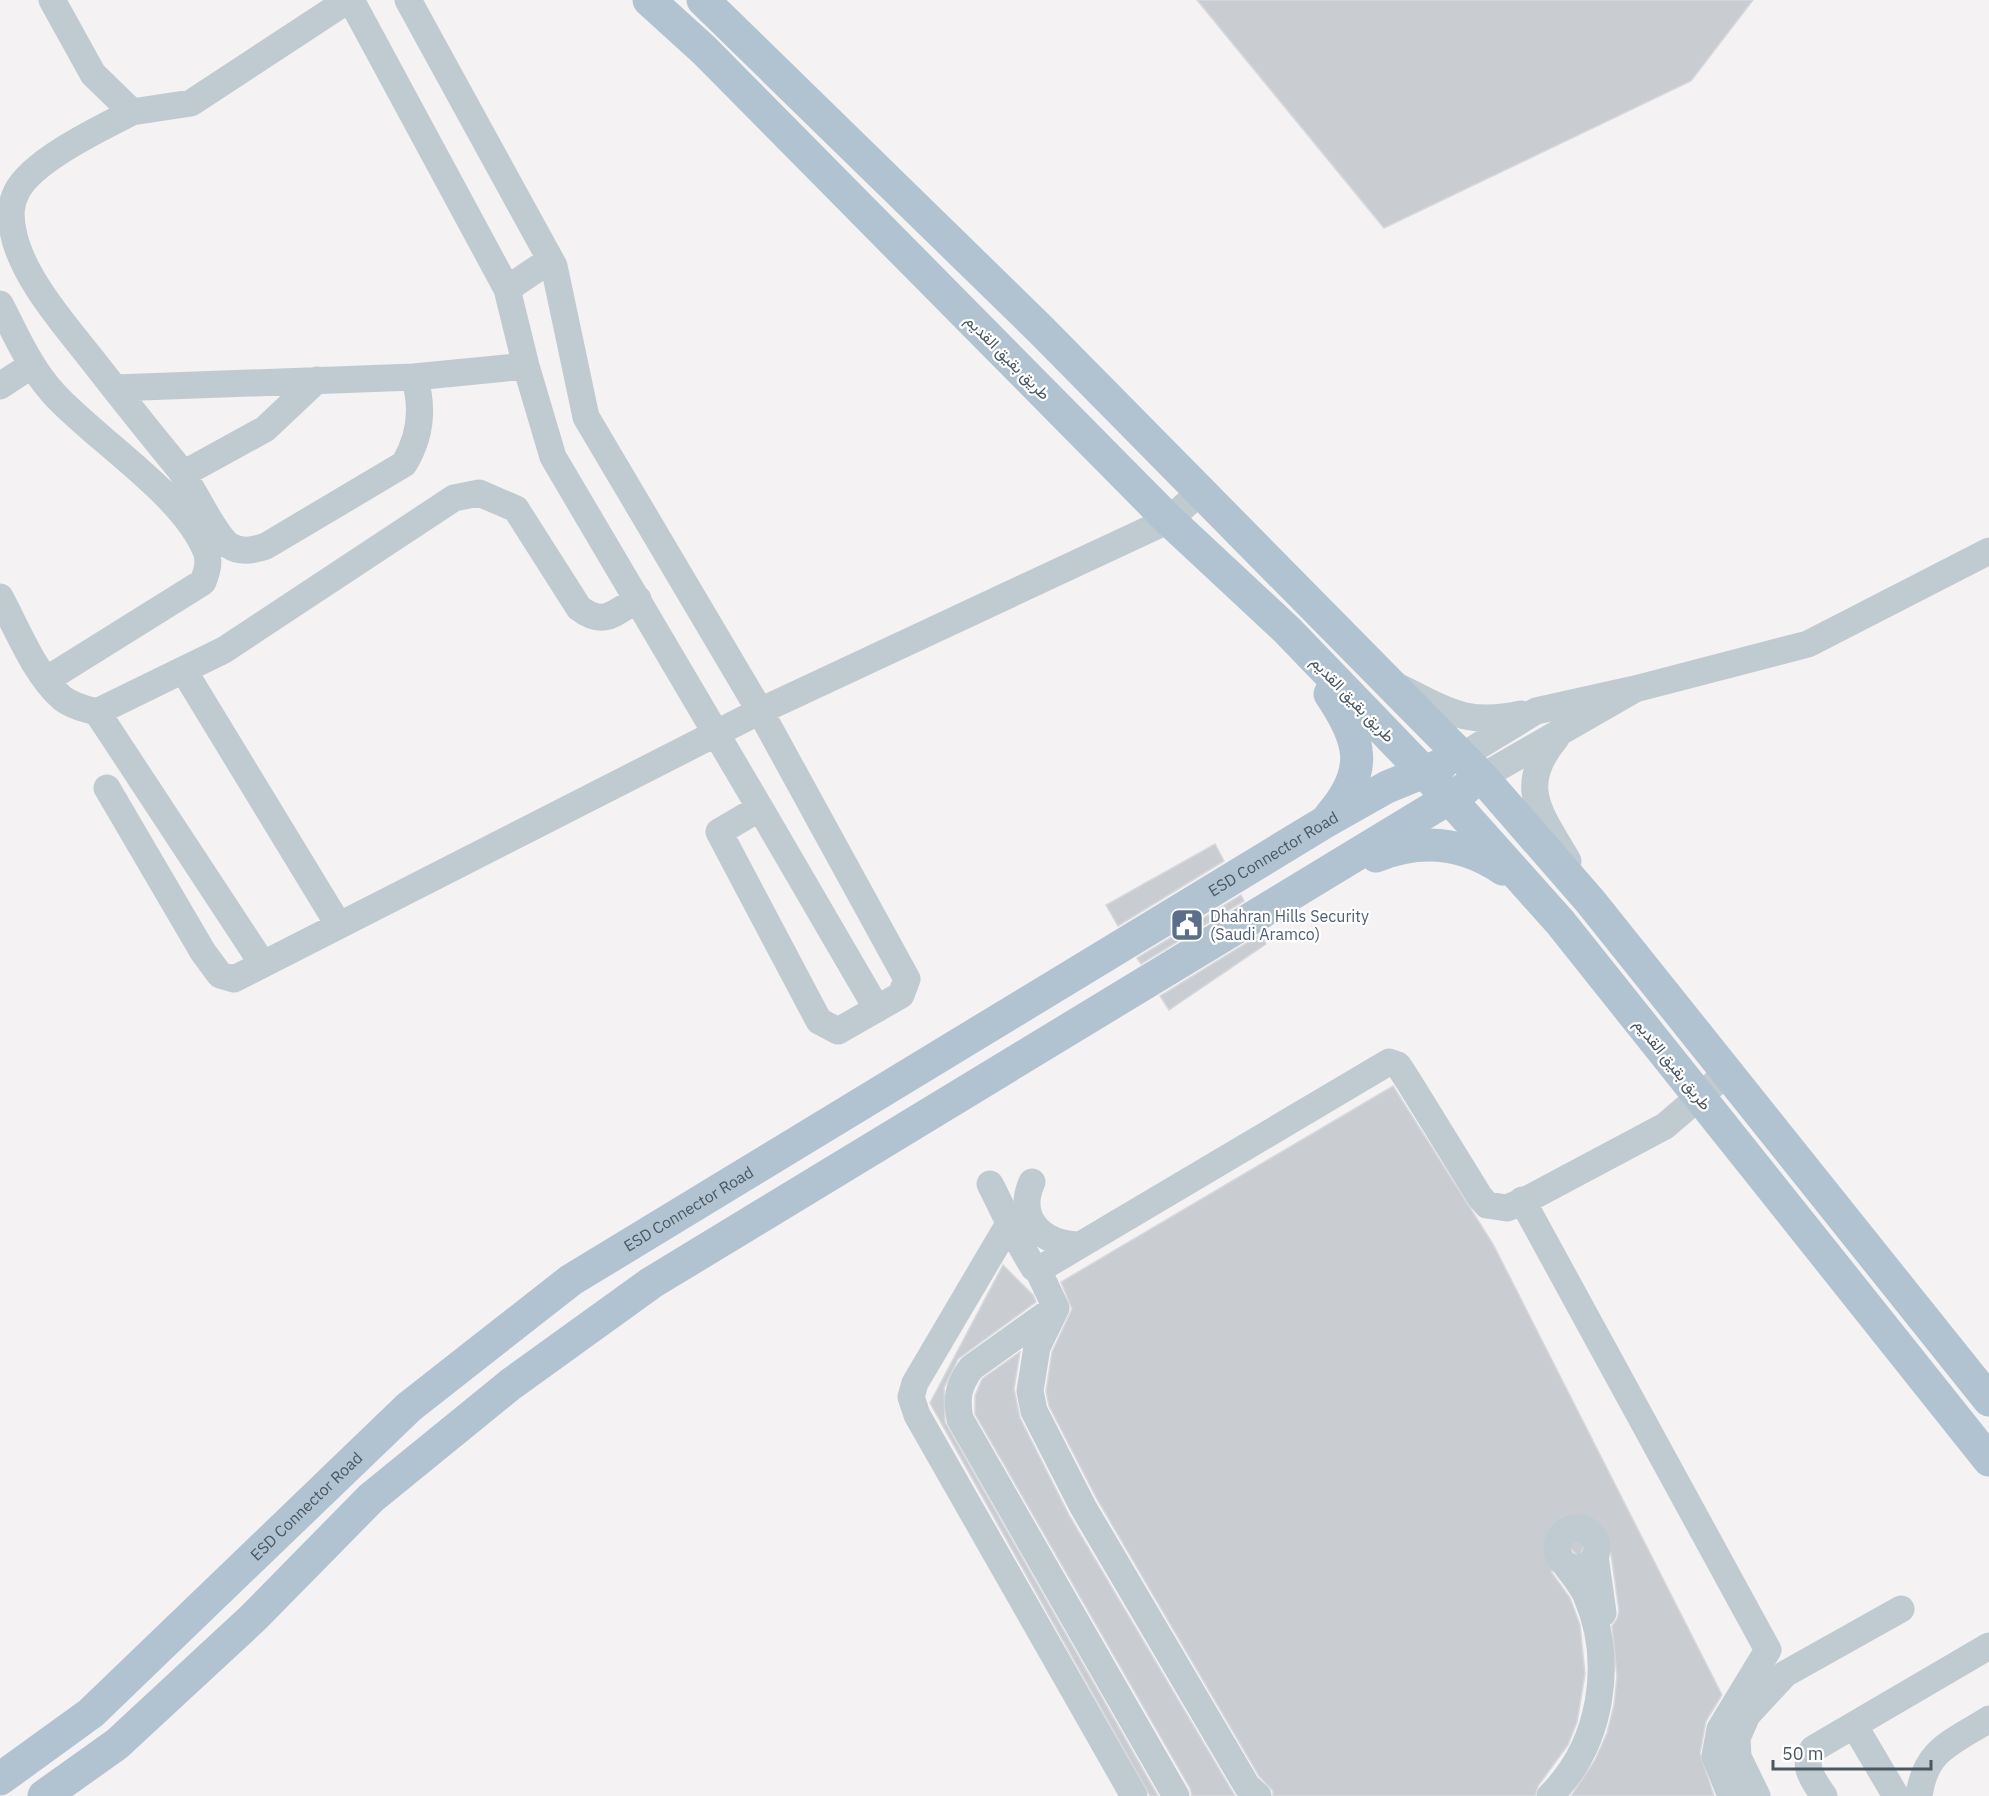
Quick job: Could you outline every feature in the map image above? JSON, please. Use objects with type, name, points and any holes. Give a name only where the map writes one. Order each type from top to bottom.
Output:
[{"type":"main road","name":"طريق بقيق القديم","points":[[649,0],[704,50],[1169,520],[1287,630],[1449,798],[1533,892],[1700,1097],[1989,1460]]},
{"type":"main road","points":[[703,0],[1040,329],[1472,767],[1590,902],[1989,1400]]},
{"type":"main road","points":[[1287,630],[1345,716],[1355,737],[1358,756],[1355,776],[1347,796],[1325,822]]},
{"type":"main road","points":[[44,1796],[117,1744],[254,1617],[370,1498],[511,1384],[651,1283],[1449,798],[1472,767]]},
{"type":"main road","name":"ESD Connector Road","points":[[0,1779],[91,1713],[409,1407],[571,1280],[1325,822],[1387,787],[1424,773],[1472,767]]},
{"type":"main road","points":[[1310,882],[1399,846],[1445,845],[1461,848],[1501,867],[1533,892]]},
{"type":"main road","points":[[936,1060],[957,1097]]},
{"type":"street","points":[[52,0],[93,74],[132,112]]},
{"type":"street","points":[[414,377],[420,398],[420,414],[413,448],[404,464],[266,546],[255,550],[231,547],[222,538],[183,474],[68,330],[22,258],[13,232],[10,207],[18,188],[44,163],[86,136],[132,112],[191,103],[350,0],[507,289],[552,457],[718,733],[877,1009]]},
{"type":"street","points":[[408,0],[554,266],[586,417],[760,711],[907,979],[901,995],[838,1031],[819,1021],[719,832],[760,808]]},
{"type":"street","points":[[507,289],[550,260]]},
{"type":"street","points":[[0,304],[32,365],[53,393],[176,507],[206,552],[208,567],[203,582],[46,680]]},
{"type":"street","points":[[1,382],[32,365]]},
{"type":"street","points":[[115,388],[414,377],[526,366]]},
{"type":"street","points":[[183,474],[265,429],[317,381]]},
{"type":"street","points":[[107,788],[203,952],[220,975],[234,979],[760,711],[1169,520],[1201,492]]},
{"type":"street","points":[[0,597],[46,680],[63,699],[79,708],[97,712],[224,650],[454,498],[478,493],[516,509],[579,608],[591,617],[604,619],[638,599]]},
{"type":"street","points":[[1389,682],[1463,717],[1496,720],[1635,689],[1808,644],[1989,551]]},
{"type":"street","points":[[184,671],[338,924]]},
{"type":"street","points":[[1472,767],[1561,732],[1635,689]]},
{"type":"street","points":[[1472,767],[1536,711]]},
{"type":"street","points":[[97,712],[262,963]]},
{"type":"street","points":[[1561,732],[1539,760],[1533,789],[1536,806],[1590,902]]},
{"type":"street","points":[[1038,1270],[1389,1062],[1398,1065],[1487,1205],[1507,1208],[1665,1126],[1728,1072]]},
{"type":"street","points":[[1056,1308],[1038,1270],[1034,1269],[990,1184],[1014,1188],[1032,1182],[1026,1194],[1033,1225],[1039,1234],[1068,1245],[1080,1245]]},
{"type":"street","points":[[1522,1200],[1768,1650],[1720,1730],[1715,1756],[1731,1796]]},
{"type":"street","points":[[1013,1231],[915,1383],[911,1397],[917,1415],[1134,1796]]},
{"type":"street","points":[[1013,1231],[921,1385],[919,1399],[1147,1796]]},
{"type":"street","points":[[1056,1308],[1030,1337],[972,1384],[968,1404],[971,1419],[1188,1796]]},
{"type":"street","points":[[1056,1308],[971,1368],[961,1382],[957,1401],[960,1419],[1176,1796]]},
{"type":"street","points":[[1056,1308],[1037,1347],[1030,1391],[1034,1411],[1083,1507],[1247,1786],[1258,1796]]},
{"type":"street","points":[[1030,1337],[1021,1370],[1018,1396],[1023,1417],[1160,1668],[1243,1796]]},
{"type":"street","points":[[1550,1796],[1560,1786],[1590,1735],[1603,1682],[1601,1649],[1593,1616],[1585,1593],[1565,1564],[1557,1549],[1558,1540],[1572,1529],[1581,1528],[1595,1538],[1597,1547],[1590,1565],[1574,1568],[1565,1564]]},
{"type":"street","points":[[1565,1796],[1595,1753],[1608,1711],[1614,1663],[1599,1597],[1595,1556]]},
{"type":"street","points":[[1757,1796],[1738,1757],[1737,1738],[1747,1715],[1785,1674],[1901,1609]]},
{"type":"street","points":[[1824,1796],[1811,1776],[1806,1758],[1813,1749],[1989,1646]]},
{"type":"street","points":[[1918,1796],[1925,1768],[1931,1757],[1989,1719]]},
{"type":"street","points":[[1854,1725],[1896,1796]]},
{"type":"building","points":[[1197,0],[1753,0],[1691,81],[1384,228]]},
{"type":"building","points":[[1215,844],[1224,861],[1118,926],[1106,905]]},
{"type":"building","points":[[1241,895],[1244,901],[1141,964],[1137,958]]},
{"type":"building","points":[[1261,934],[1266,944],[1169,1010],[1160,996]]},
{"type":"building","points":[[1393,1086],[1493,1244],[1722,1695],[1706,1721],[1700,1753],[1714,1796],[1571,1796],[1595,1760],[1607,1733],[1614,1705],[1617,1676],[1612,1626],[1619,1611],[1611,1554],[1607,1546],[1593,1540],[1585,1544],[1579,1557],[1572,1550],[1564,1548],[1555,1552],[1550,1558],[1552,1573],[1570,1598],[1580,1625],[1585,1674],[1577,1722],[1568,1745],[1538,1786],[1535,1796],[1273,1796],[1273,1791],[1259,1776],[1097,1499],[1049,1406],[1046,1391],[1052,1352],[1072,1309],[1061,1282]]},
{"type":"building","points":[[1003,1265],[1033,1295],[1036,1302],[958,1359],[944,1388],[945,1422],[1158,1796],[1150,1796],[930,1403]]},
{"type":"building","points":[[1020,1352],[1014,1389],[1020,1418],[1069,1515],[1235,1796],[1192,1796],[1190,1788],[975,1414],[975,1396],[982,1379]]},
{"type":"place","name":"Dhahran Hills Security (Saudi Aramco)","points":[[1187,925]]}]
